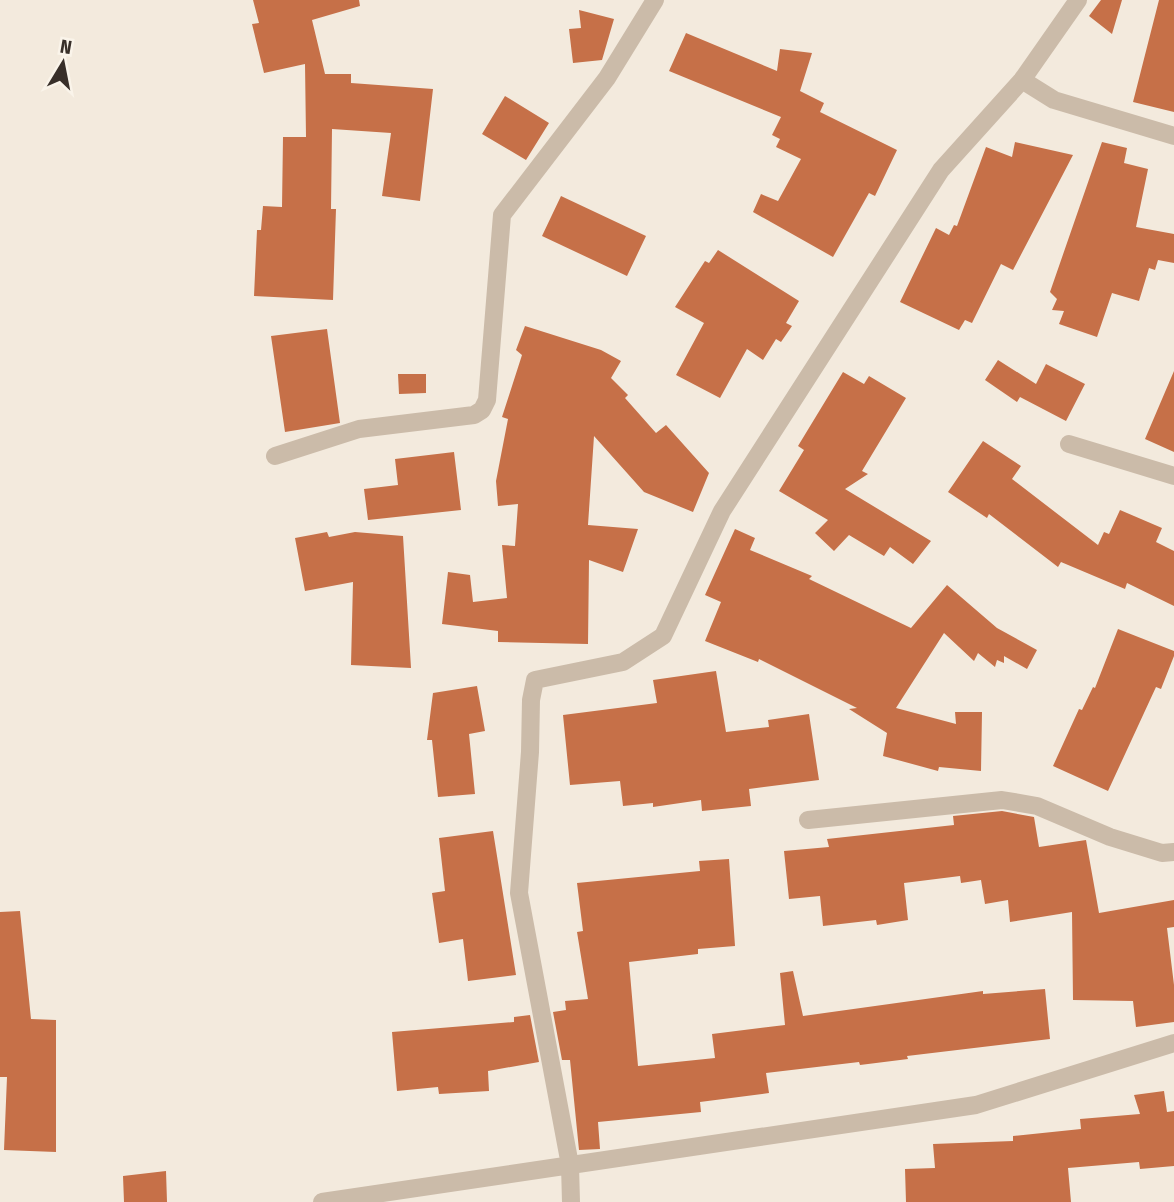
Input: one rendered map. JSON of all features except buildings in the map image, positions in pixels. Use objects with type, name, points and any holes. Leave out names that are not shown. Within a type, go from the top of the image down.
[{"type":"street","points":[[275,456],[359,429],[474,415],[482,410],[487,400],[502,215],[607,78],[655,0]]},
{"type":"street","points":[[571,1202],[570,1165],[519,893],[535,680],[623,662],[663,636],[722,511],[794,395],[941,170],[1023,80],[1079,0]]},
{"type":"street","points":[[1023,80],[1054,100],[1174,136]]},
{"type":"street","points":[[1069,444],[1174,476]]},
{"type":"street","points":[[808,820],[1002,800],[1037,806],[1110,837],[1162,853],[1174,852]]},
{"type":"street","points":[[322,1202],[976,1105],[1174,1043]]}]
